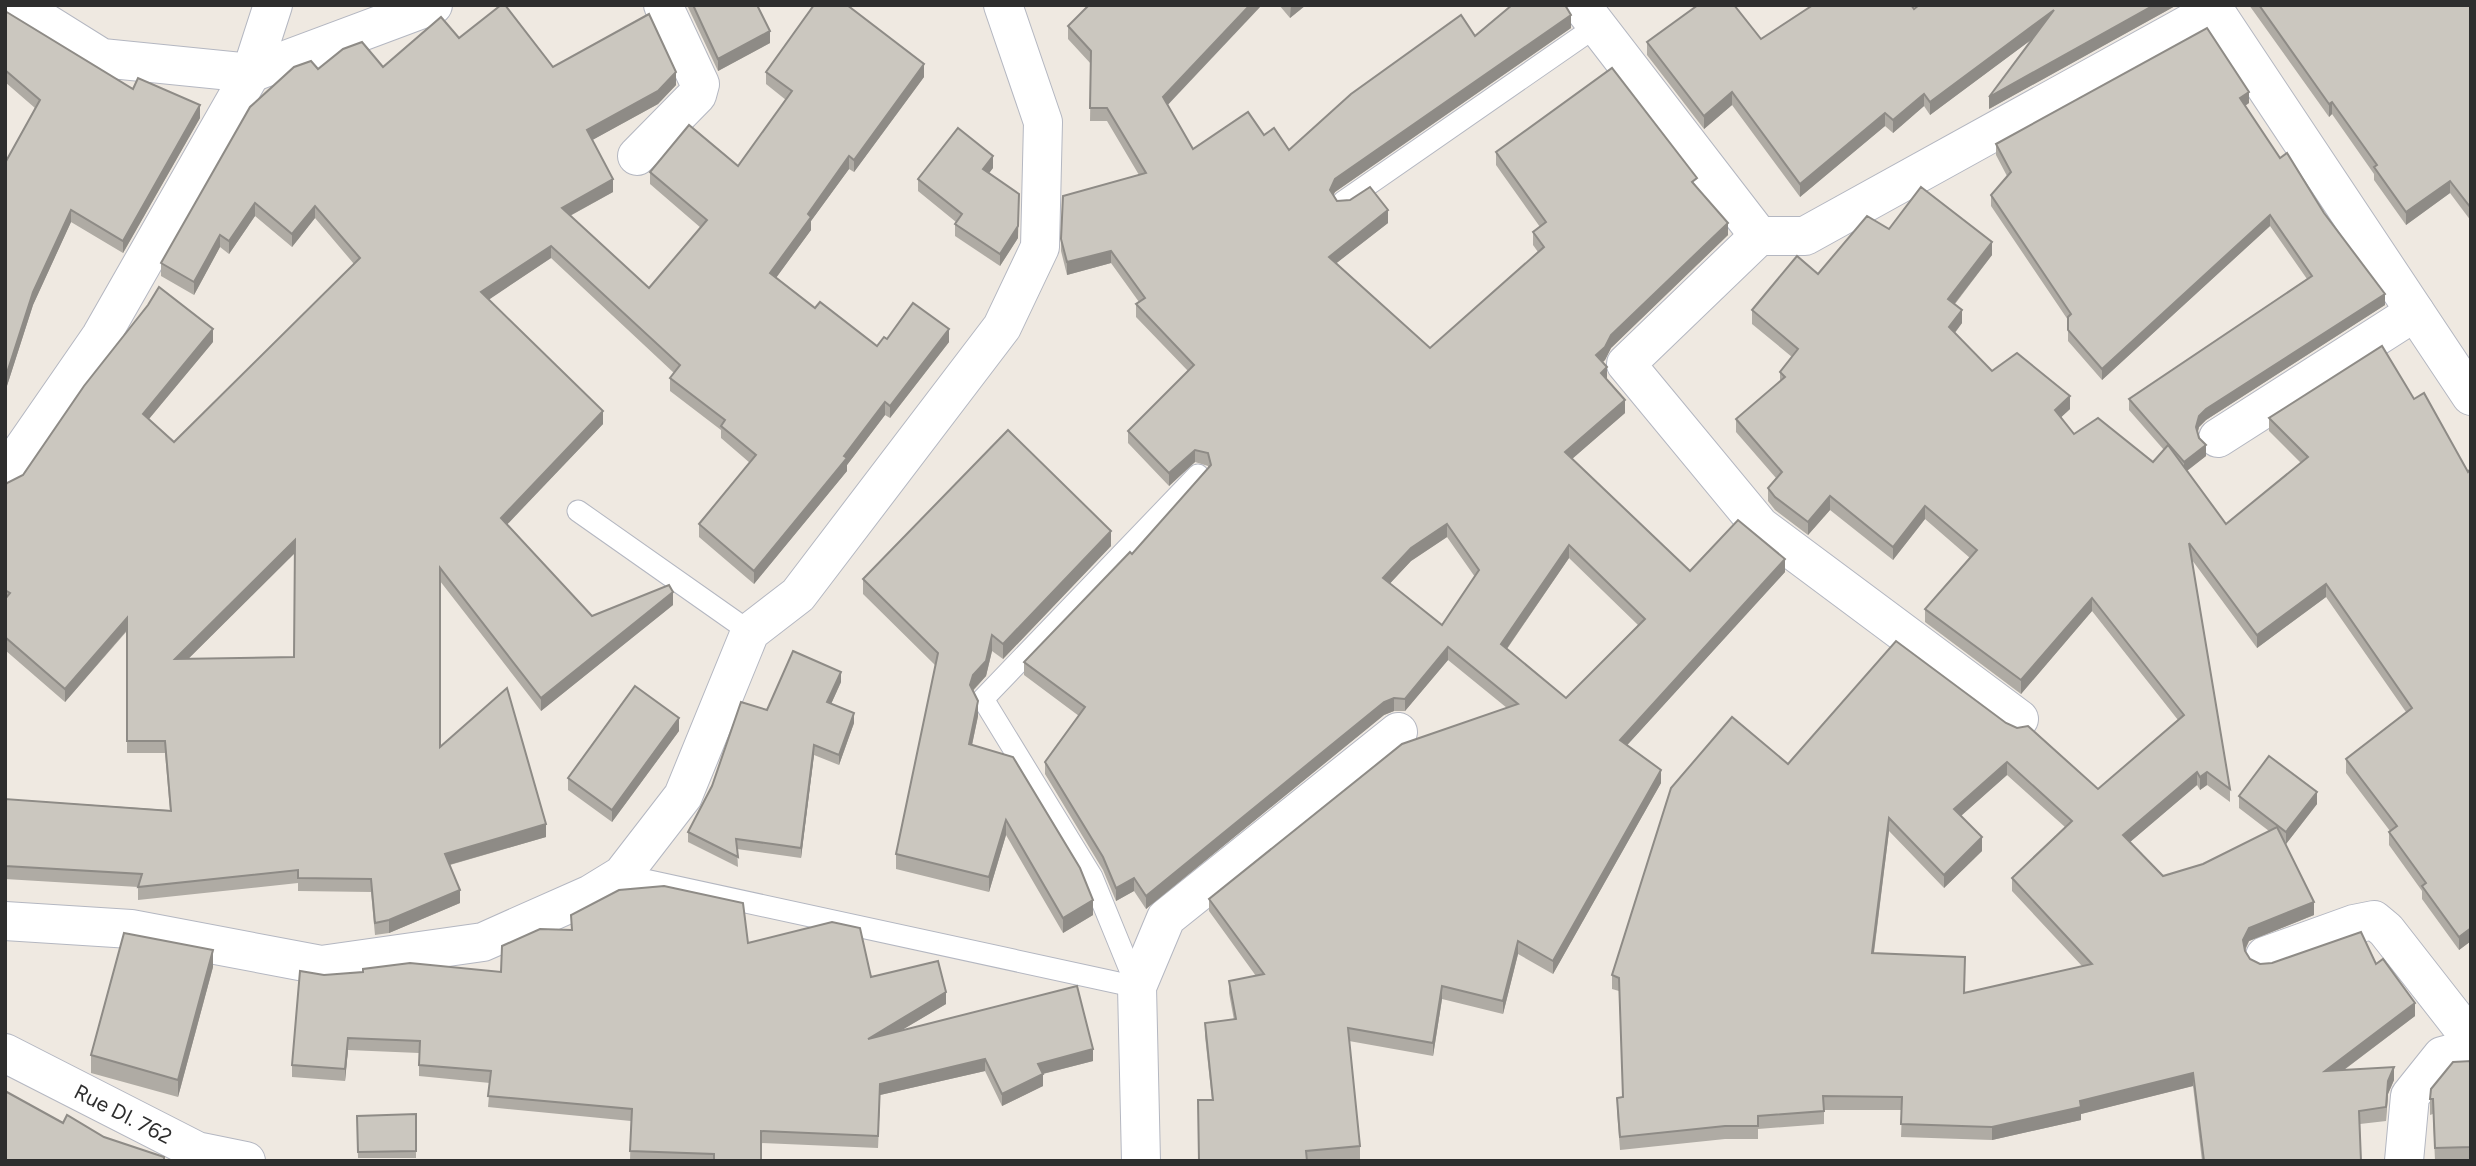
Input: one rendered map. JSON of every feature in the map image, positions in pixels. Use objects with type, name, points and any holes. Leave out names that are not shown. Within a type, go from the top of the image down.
[{"type":"street","points":[[17,5],[102,58],[251,73],[433,5]]},
{"type":"street","points":[[5,475],[101,336],[251,73],[273,5]]},
{"type":"street","points":[[637,156],[696,95],[700,84],[663,5]]},
{"type":"street","points":[[5,921],[131,929],[321,965],[483,942],[591,894],[622,875],[683,796],[750,632],[799,595],[994,338],[1041,247],[1042,122],[1003,5]]},
{"type":"street","points":[[2019,719],[1760,526],[1626,364],[1759,236],[1805,236],[2212,8],[2471,396]]},
{"type":"street","points":[[1589,15],[1759,236]]},
{"type":"street","points":[[2218,438],[2415,312]]},
{"type":"street","points":[[1141,1161],[1137,987],[1166,918],[1398,732]]},
{"type":"street","points":[[2265,956],[2354,924],[2374,920],[2386,930],[2461,1026],[2471,1033]]},
{"type":"street","points":[[2404,1161],[2410,1096],[2442,1056],[2471,1048]]},
{"type":"street","name":"Rue DI. 762","points":[[5,1054],[197,1151],[246,1161]]},
{"type":"lane","points":[[1343,202],[1589,15]]},
{"type":"lane","points":[[1137,987],[1092,877],[982,699],[1198,475]]},
{"type":"lane","points":[[578,511],[750,632]]},
{"type":"lane","points":[[622,875],[1137,987]]},
{"type":"building","points":[[501,5],[505,5],[553,67],[649,14],[676,72],[658,91],[587,130],[613,179],[562,208],[649,288],[707,220],[650,172],[689,125],[738,166],[792,91],[766,72],[814,5],[847,5],[924,64],[854,160],[849,156],[808,214],[811,217],[770,273],[815,308],[820,302],[877,346],[884,337],[887,339],[913,303],[949,329],[890,406],[885,402],[844,456],[847,458],[754,571],[699,524],[756,455],[721,426],[725,420],[670,378],[680,365],[551,246],[481,292],[603,411],[501,518],[592,616],[669,585],[673,592],[541,698],[440,568],[440,747],[507,688],[546,824],[445,854],[460,890],[389,920],[375,923],[371,879],[298,878],[298,870],[138,887],[142,874],[5,866],[5,799],[171,811],[165,741],[127,741],[127,618],[65,689],[5,637],[5,599],[10,593],[5,590],[5,486],[23,475],[84,386],[148,305],[159,287],[213,329],[143,414],[174,442],[360,258],[315,206],[292,234],[255,203],[229,241],[220,235],[194,282],[161,263],[250,107],[294,67],[311,61],[318,69],[343,49],[362,42],[383,67],[441,17],[459,38]],"holes":[[[295,540],[294,657],[175,659]]]},
{"type":"building","points":[[693,5],[757,5],[770,31],[718,59]]},
{"type":"building","points":[[1089,5],[1250,5],[1163,97],[1193,149],[1248,112],[1264,135],[1274,128],[1289,150],[1351,94],[1461,15],[1475,36],[1512,5],[1565,5],[1571,15],[1335,179],[1330,190],[1337,201],[1350,200],[1370,187],[1388,210],[1329,257],[1430,348],[1544,247],[1533,232],[1546,222],[1496,152],[1612,68],[1697,178],[1692,182],[1728,223],[1611,335],[1605,347],[1596,355],[1607,367],[1601,373],[1625,400],[1565,452],[1690,571],[1738,520],[1785,559],[1620,740],[1661,770],[1553,961],[1518,941],[1503,1001],[1442,986],[1433,1043],[1348,1028],[1360,1146],[1306,1151],[1307,1161],[1199,1161],[1198,1100],[1213,1100],[1205,1023],[1236,1019],[1229,981],[1264,974],[1209,899],[1402,744],[1518,704],[1448,647],[1405,699],[1394,698],[1384,702],[1146,896],[1134,878],[1116,888],[1103,857],[1045,762],[1085,707],[1024,662],[1130,552],[1132,554],[1211,465],[1208,453],[1195,450],[1169,473],[1128,431],[1194,365],[1136,304],[1145,298],[1111,251],[1067,262],[1061,239],[1063,196],[1146,173],[1107,108],[1090,108],[1091,51],[1068,26]],"holes":[[[1447,524],[1479,570],[1442,625],[1383,578],[1411,548]],[[1569,545],[1645,619],[1566,698],[1501,644]]]},
{"type":"building","points":[[1698,5],[1734,5],[1761,39],[1813,5],[1911,5],[1914,9],[1919,5],[2154,5],[1989,97],[2054,10],[1930,102],[1924,94],[1893,120],[1885,113],[1800,184],[1732,92],[1704,116],[1647,42]]},
{"type":"building","points":[[2259,5],[2471,5],[2471,208],[2450,181],[2406,212],[2374,167],[2377,165],[2332,102],[2329,104]]},
{"type":"building","points":[[5,11],[133,89],[138,78],[200,105],[123,241],[71,210],[33,292],[5,379],[5,163],[40,100],[5,70]]},
{"type":"building","points":[[2207,28],[2249,92],[2240,98],[2280,158],[2287,153],[2324,213],[2385,294],[2206,409],[2199,416],[2196,427],[2199,438],[2206,445],[2184,462],[2129,399],[2312,276],[2270,215],[2102,369],[2068,330],[2068,317],[2071,314],[1991,195],[2011,172],[1996,144]]},
{"type":"building","points":[[958,128],[993,156],[983,169],[1019,194],[1018,226],[1000,254],[955,224],[962,214],[918,179]]},
{"type":"building","points":[[1921,187],[1992,242],[1948,299],[1962,310],[1949,327],[1992,371],[2017,353],[2070,396],[2055,410],[2074,434],[2098,418],[2153,462],[2168,445],[2226,524],[2308,457],[2269,418],[2382,346],[2414,399],[2424,393],[2468,472],[2471,468],[2471,928],[2459,937],[2422,886],[2426,883],[2389,832],[2397,826],[2346,759],[2412,708],[2326,584],[2257,635],[2189,543],[2230,789],[2207,772],[2200,777],[2197,772],[2123,835],[2163,876],[2203,864],[2277,827],[2314,902],[2249,928],[2243,940],[2250,959],[2260,964],[2272,963],[2361,932],[2376,964],[2383,959],[2415,1003],[2325,1071],[2394,1067],[2388,1081],[2386,1107],[2359,1111],[2361,1161],[2204,1161],[2193,1073],[2080,1101],[2081,1107],[1992,1127],[1901,1124],[1902,1097],[1823,1096],[1824,1111],[1758,1116],[1758,1126],[1725,1126],[1620,1137],[1617,1098],[1623,1097],[1619,978],[1612,975],[1671,788],[1732,717],[1788,764],[1896,641],[2006,723],[2017,728],[2028,726],[2098,789],[2184,715],[2092,598],[2021,680],[1925,609],[1977,550],[1925,506],[1893,547],[1830,496],[1808,522],[1775,497],[1768,488],[1782,472],[1736,419],[1785,377],[1780,372],[1798,349],[1752,310],[1797,256],[1818,274],[1867,216],[1889,229]],"holes":[[[2007,762],[2072,821],[2012,878],[2092,964],[1964,993],[1965,957],[1872,953],[1889,818],[1944,875],[1982,837],[1954,809]]]},
{"type":"building","points":[[1008,430],[1111,531],[1003,644],[992,635],[986,661],[973,675],[970,685],[978,701],[969,744],[1013,757],[1080,868],[1093,900],[1063,918],[1006,820],[989,877],[896,854],[938,653],[863,579]]},
{"type":"building","points":[[793,651],[841,672],[827,702],[854,713],[839,755],[814,745],[801,848],[736,839],[738,857],[688,832],[712,786],[741,702],[767,710]]},
{"type":"building","points":[[635,686],[679,718],[612,810],[568,778]]},
{"type":"building","points":[[2269,756],[2317,792],[2286,832],[2239,796]]},
{"type":"building","points":[[664,886],[743,903],[748,943],[832,922],[860,928],[871,977],[938,961],[946,992],[868,1039],[1077,986],[1093,1049],[1038,1064],[1043,1074],[1002,1094],[985,1059],[880,1084],[878,1136],[761,1131],[761,1161],[714,1161],[714,1154],[630,1151],[632,1109],[488,1096],[491,1071],[419,1065],[420,1041],[348,1038],[345,1069],[292,1065],[300,971],[324,975],[363,972],[363,969],[410,963],[501,972],[502,946],[540,929],[572,930],[571,915],[619,890]]},
{"type":"building","points":[[124,933],[213,950],[178,1080],[91,1055]]},
{"type":"building","points":[[2471,1061],[2471,1147],[2435,1148],[2431,1089],[2453,1062]]},
{"type":"building","points":[[5,1091],[63,1123],[67,1115],[104,1137],[164,1157],[164,1161],[5,1161]]},
{"type":"building","points":[[416,1114],[416,1151],[358,1152],[357,1116]]}]
